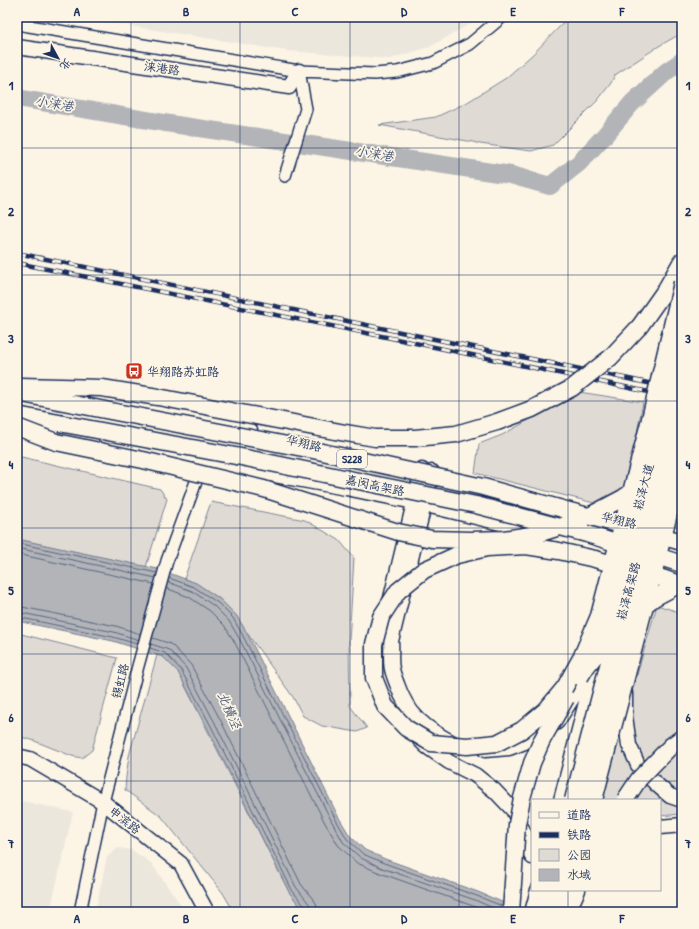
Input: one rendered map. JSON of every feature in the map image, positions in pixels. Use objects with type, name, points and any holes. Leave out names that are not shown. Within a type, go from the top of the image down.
[{"type":"highway","points":[[17,386],[109,389],[375,438],[415,438],[456,434],[497,422],[532,408],[572,388],[610,358],[640,326],[666,289],[682,261]]},
{"type":"highway","points":[[682,283],[650,419],[616,548],[612,563],[610,570],[599,616],[582,656],[565,687],[546,710],[522,730],[497,743],[467,746],[431,743],[406,728],[385,706],[374,678],[374,644],[381,617],[398,591],[424,570],[457,555],[487,548],[526,546],[595,559],[602,561],[609,563],[616,565],[665,579],[682,584]]},
{"type":"highway","name":"崧泽高架路","points":[[573,799],[682,382]]},
{"type":"highway","name":"嘉闵高架路","points":[[17,393],[313,450],[483,487],[682,542]]},
{"type":"highway","name":"嘉闵高架路","points":[[17,415],[233,455],[476,505],[587,534],[682,564]]},
{"type":"highway","points":[[17,426],[56,442],[143,460],[264,489],[398,532],[432,539],[504,539],[538,534],[560,527],[589,516],[623,498],[661,473],[682,452]]},
{"type":"highway","name":"崧泽高架路","points":[[586,799],[682,436]]},
{"type":"highway","points":[[511,912],[517,824],[522,798],[532,763],[542,740],[587,666],[609,638],[631,615],[654,598],[682,584]]},
{"type":"highway","points":[[625,799],[639,779],[671,746],[682,738]]},
{"type":"highway","points":[[536,910],[548,891]]},
{"type":"highway","points":[[556,912],[562,891]]},
{"type":"highway","points":[[566,912],[576,891]]},
{"type":"main road","name":"涞港路","points":[[17,47],[289,87],[299,70]]},
{"type":"main road","name":"崧泽大道","points":[[561,799],[596,663],[665,408],[682,336]]},
{"type":"main road","name":"华翔路","points":[[17,381],[156,409],[427,471],[682,536]]},
{"type":"main road","points":[[17,426],[419,503],[567,539],[682,577]]},
{"type":"main road","points":[[595,799],[682,468]]},
{"type":"main road","points":[[427,471],[381,640],[379,664],[380,681],[395,714],[409,730],[426,746],[449,762],[475,775],[495,791],[513,810],[526,835],[531,853]]},
{"type":"main road","points":[[419,503],[391,641],[392,669],[400,693],[406,705],[421,722],[441,737],[467,749],[488,750],[509,748],[530,740],[557,722],[596,663]]},
{"type":"main road","points":[[624,689],[625,716],[629,745],[638,765],[670,796],[682,800]]},
{"type":"main road","name":"申滨路","points":[[17,756],[30,759],[103,802],[181,864],[207,912]]},
{"type":"main road","points":[[661,827],[682,825]]},
{"type":"main road","points":[[534,891],[536,910]]},
{"type":"main road","points":[[536,910],[538,891]]},
{"type":"main road","points":[[566,912],[571,891]]},
{"type":"street","points":[[17,24],[299,70],[375,74],[397,72],[433,63],[470,44],[502,17]]},
{"type":"street","points":[[285,176],[306,110],[299,70]]},
{"type":"street","name":"锡虹路","points":[[80,912],[103,802],[138,666],[167,561],[203,461]]},
{"type":"shaded area","points":[[73,17],[479,17],[430,47],[390,59],[287,51]]},
{"type":"shaded area","points":[[17,800],[73,812],[50,912],[17,912]]},
{"type":"shaded area","points":[[118,848],[132,850],[151,863],[186,912],[95,912],[107,857]]},
{"type":"green space","points":[[569,17],[682,17],[682,33],[659,46],[615,75],[598,100],[553,145],[531,151],[480,144],[379,125],[436,117],[466,103],[506,78],[533,54]]},
{"type":"green space","points":[[579,392],[643,402],[622,510],[475,473],[479,444],[502,435]]},
{"type":"green space","points":[[17,456],[160,489],[167,499],[146,567],[17,539]]},
{"type":"green space","points":[[211,502],[305,520],[339,540],[354,558],[349,641],[350,706],[367,728],[357,732],[322,726],[303,716],[293,697],[247,633],[236,615],[220,599],[196,583],[184,579]]},
{"type":"green space","points":[[657,605],[682,613],[682,814],[661,816],[661,799],[601,799]]},
{"type":"green space","points":[[17,633],[117,658],[92,750],[82,758],[72,756],[32,740],[17,736]]},
{"type":"green space","points":[[157,655],[163,657],[178,672],[289,892],[306,912],[234,912],[223,893],[161,816],[125,790],[129,756]]},
{"type":"water","name":"北横泾","points":[[17,539],[158,569],[196,583],[220,599],[236,615],[247,633],[338,816],[350,836],[365,850],[385,859],[478,892],[526,912],[306,912],[303,910],[289,892],[178,672],[163,657],[113,641],[17,621]]},
{"type":"waterway","name":"小涞港","points":[[17,98],[171,124],[511,175],[550,186],[579,163],[632,103],[667,71],[682,61]]},
{"type":"railway","points":[[17,253],[682,390]]},
{"type":"railway","points":[[17,263],[401,340],[682,399]]},
{"type":"place","name":"华翔路苏虹路","points":[[134,371]]}]
